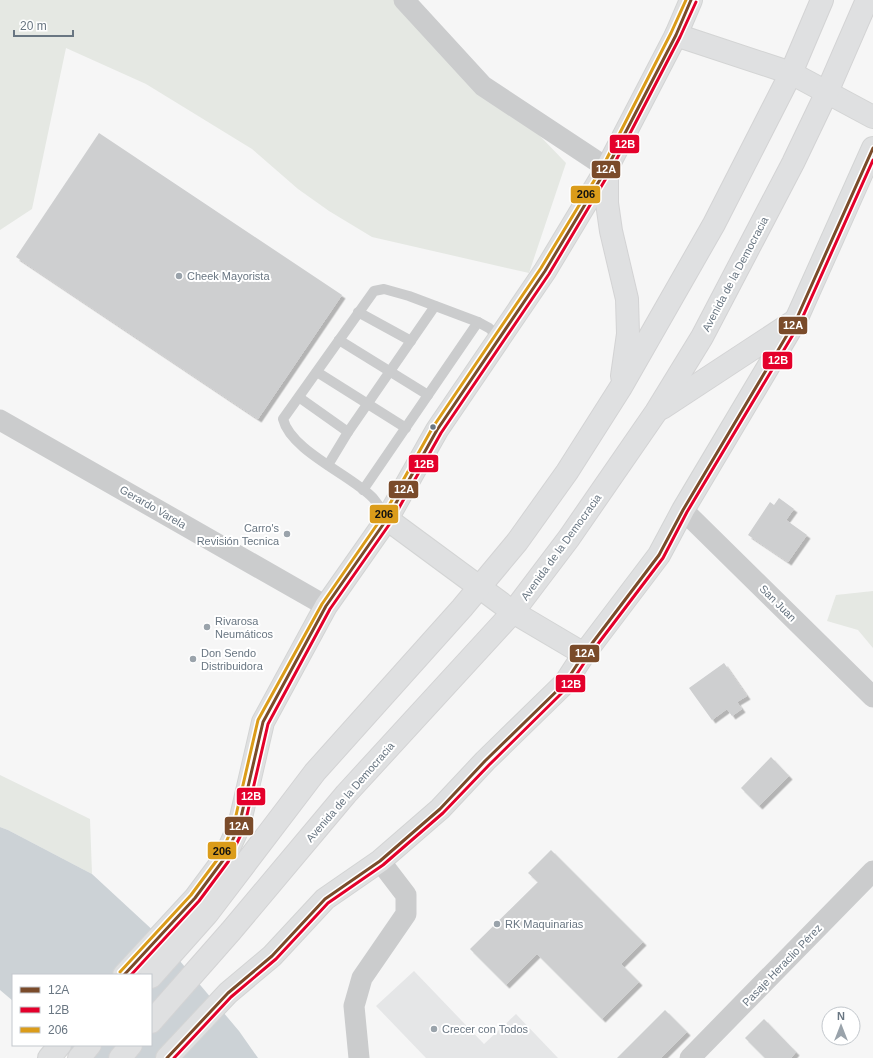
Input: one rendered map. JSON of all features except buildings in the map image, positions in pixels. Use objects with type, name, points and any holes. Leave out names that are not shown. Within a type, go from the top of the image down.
[{"type":"main road","points":[[125,974],[201,906],[238,826],[263,722],[326,606],[387,519],[437,430],[545,271],[606,168],[676,35],[691,0]]},
{"type":"main road","points":[[152,976],[201,906],[315,772],[480,587],[517,542],[562,479],[621,387],[714,224],[791,73],[822,0]]},
{"type":"main road","name":"Avenida de la Democracia","points":[[152,1021],[231,931],[346,794],[513,612],[569,538],[656,412],[702,337],[793,163],[827,92],[867,0]]},
{"type":"main road","points":[[676,35],[791,73],[873,117]]},
{"type":"main road","points":[[167,1058],[228,993],[272,956],[325,899],[380,861],[440,809],[485,761],[566,682],[584,654],[659,555],[683,510],[796,320],[873,148]]},
{"type":"main road","points":[[606,168],[607,203],[611,231],[627,299],[628,334],[621,387]]},
{"type":"main road","points":[[656,412],[796,320]]},
{"type":"main road","points":[[387,519],[513,612],[584,654]]},
{"type":"main road","points":[[48,1058],[59,1046]]},
{"type":"main road","points":[[79,1058],[89,1046]]},
{"type":"main road","points":[[120,1058],[130,1046]]},
{"type":"street","points":[[404,0],[483,86],[606,168]]},
{"type":"street","name":"Gerardo Varela","points":[[0,420],[326,606]]},
{"type":"street","name":"San Juan","points":[[683,510],[873,697]]},
{"type":"street","points":[[359,1058],[354,1006],[362,978],[406,914],[406,895],[380,861]]},
{"type":"street","name":"Pasaje Heraclio Pérez","points":[[690,1058],[873,871]]},
{"type":"lane","points":[[387,519],[373,498],[307,449],[286,428],[283,419],[300,398],[374,290],[384,289],[478,322],[489,328],[500,338]]},
{"type":"lane","points":[[328,465],[348,432],[435,306]]},
{"type":"lane","points":[[358,312],[411,341]]},
{"type":"lane","points":[[363,490],[478,322]]},
{"type":"lane","points":[[339,340],[428,395]]},
{"type":"lane","points":[[318,372],[406,428]]},
{"type":"lane","points":[[300,398],[348,432]]},
{"type":"shaded area","points":[[0,0],[409,0],[566,163],[529,273],[372,237],[329,211],[298,189],[252,149],[146,84],[66,48],[32,209],[0,230]]},
{"type":"shaded area","points":[[873,591],[873,648],[858,630],[827,621],[836,595]]},
{"type":"shaded area","points":[[0,775],[90,819],[92,874],[0,827]]},
{"type":"shaded area","points":[[0,827],[92,874],[158,935],[239,1031],[258,1058],[74,1058],[62,1046],[152,1046],[152,974],[12,974],[12,1000],[0,990]]},
{"type":"shaded area","name":"Crecer con Todos","points":[[414,971],[484,1044],[516,1014],[558,1058],[426,1058],[376,1006]]},
{"type":"transit line","name":"206","points":[[120,972],[191,895],[220,856],[234,824],[258,720],[322,604],[383,516],[433,427],[541,268],[603,166],[671,33],[686,0]]},
{"type":"transit line","name":"12A","points":[[125,974],[195,898],[224,859],[239,826],[263,722],[326,606],[387,519],[437,430],[545,271],[607,168],[676,35],[691,0]]},
{"type":"transit line","name":"12B","points":[[132,974],[199,901],[228,862],[244,828],[268,724],[330,609],[391,522],[441,433],[549,274],[611,170],[680,37],[696,2]]},
{"type":"transit line","name":"12A","points":[[167,1058],[228,993],[272,956],[325,899],[380,861],[440,809],[485,761],[565,683],[584,654],[659,555],[683,510],[796,320],[873,148]]},
{"type":"transit line","name":"12B","points":[[174,1058],[231,997],[276,959],[328,903],[383,865],[443,813],[569,686],[588,657],[663,558],[687,512],[800,323],[873,160]]},
{"type":"place","name":"Cheek Mayorista","points":[[179,276]]},
{"type":"place","name":"Carro's Revisión Tecnica","points":[[287,534]]},
{"type":"place","name":"Rivarosa Neumáticos","points":[[207,627]]},
{"type":"place","name":"Don Sendo Distribuidora","points":[[193,659]]},
{"type":"place","name":"RK Maquinarias","points":[[497,924]]},
{"type":"place","name":"Crecer con Todos","points":[[434,1029]]}]
